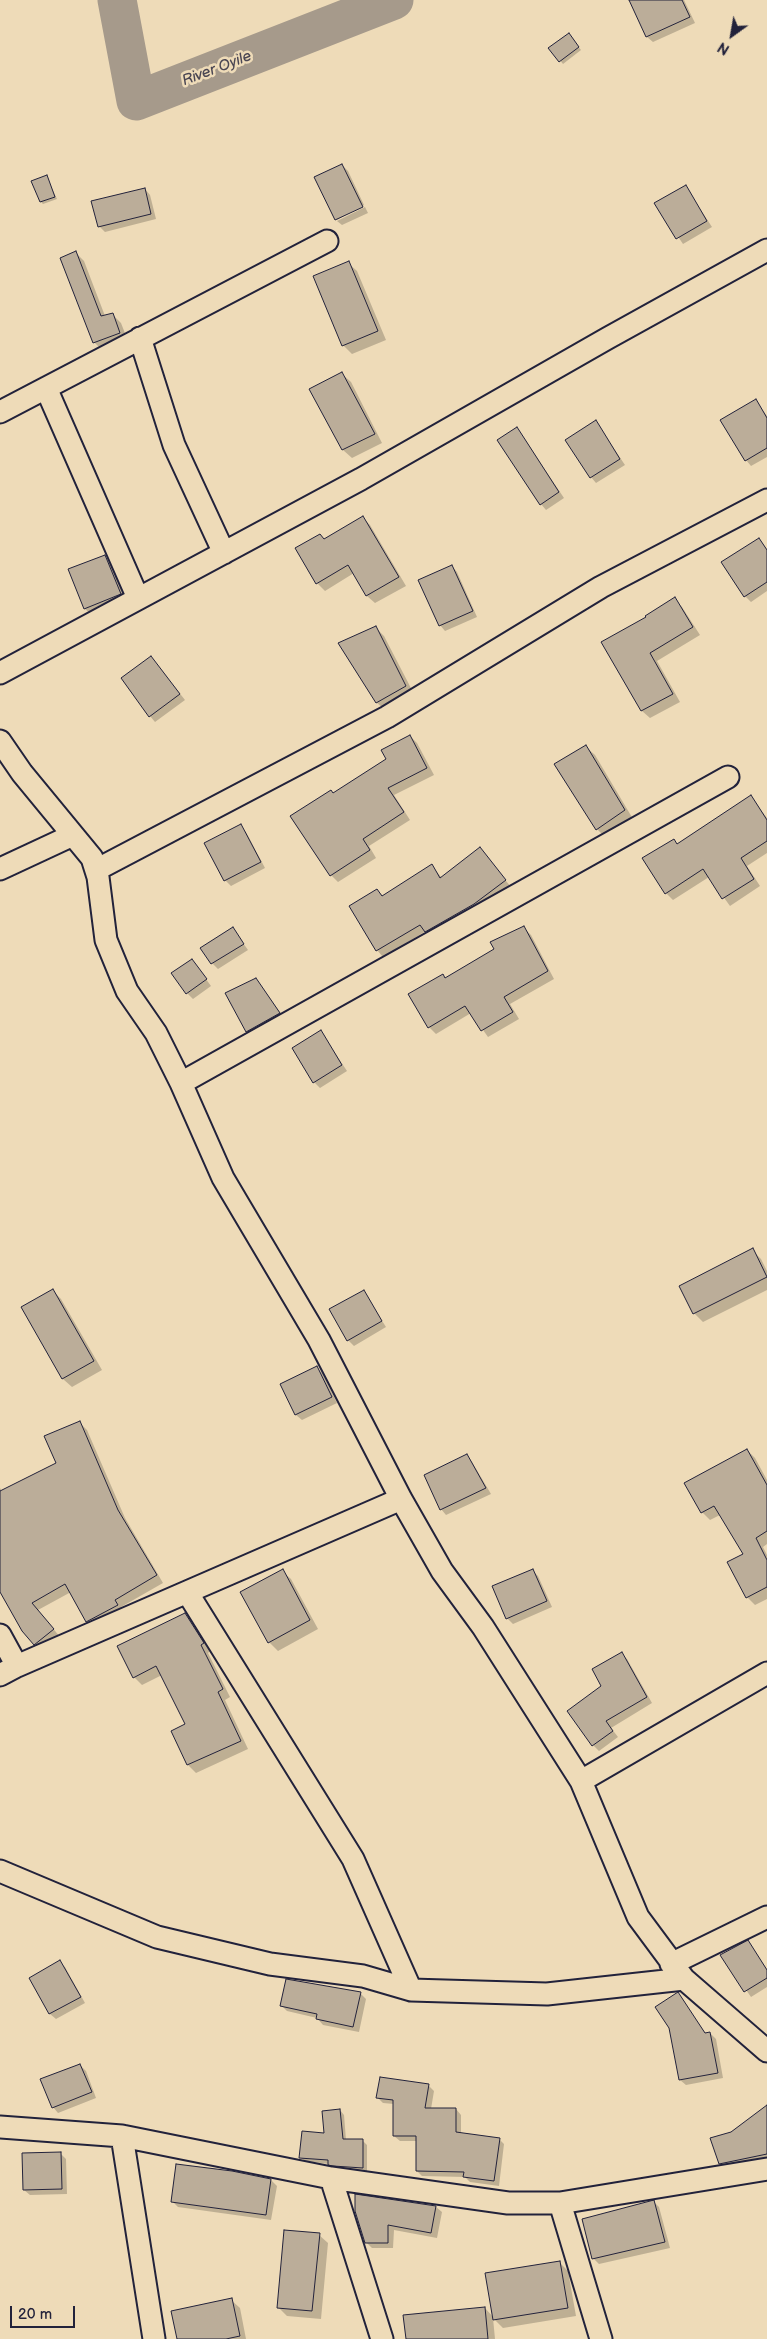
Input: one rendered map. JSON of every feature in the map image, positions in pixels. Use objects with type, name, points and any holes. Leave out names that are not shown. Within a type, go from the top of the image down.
[{"type":"street","points":[[0,412],[327,241]]},
{"type":"street","points":[[0,673],[361,479],[599,343],[767,250]]},
{"type":"street","points":[[140,338],[174,445],[224,553]]},
{"type":"street","points":[[46,388],[138,598]]},
{"type":"street","points":[[96,870],[387,717],[601,587],[767,500]]},
{"type":"street","points":[[0,741],[22,773],[92,858],[96,870],[106,940],[128,991],[156,1032],[182,1083],[223,1178],[319,1340],[401,1499],[442,1571],[483,1626],[581,1781],[638,1917],[678,1971],[767,2051]]},
{"type":"street","points":[[182,1083],[728,778]]},
{"type":"street","points":[[0,869],[73,836]]},
{"type":"street","points":[[0,1635],[8,1671],[401,1499]]},
{"type":"street","points":[[187,1592],[353,1859],[411,1990]]},
{"type":"street","points":[[581,1781],[767,1673]]},
{"type":"street","points":[[0,1871],[157,1937],[270,1964],[364,1976],[411,1990],[548,1994],[678,1971],[767,1917]]},
{"type":"street","points":[[0,2127],[122,2136],[331,2178],[508,2203],[560,2203],[767,2169]]},
{"type":"street","points":[[122,2136],[154,2339]]},
{"type":"street","points":[[331,2178],[382,2339]]},
{"type":"street","points":[[560,2203],[601,2339]]},
{"type":"building","points":[[629,0],[682,0],[690,17],[646,37]]},
{"type":"building","points":[[569,33],[579,47],[559,62],[548,48]]},
{"type":"building","points":[[342,164],[363,207],[335,220],[314,177]]},
{"type":"building","points":[[47,175],[55,197],[40,202],[31,181]]},
{"type":"building","points":[[686,185],[707,221],[676,239],[654,203]]},
{"type":"building","points":[[145,188],[151,214],[98,227],[91,201]]},
{"type":"building","points":[[76,251],[101,316],[113,313],[120,333],[93,343],[60,258]]},
{"type":"building","points":[[349,261],[378,331],[342,346],[313,276]]},
{"type":"building","points":[[342,372],[375,434],[342,450],[309,389]]},
{"type":"building","points":[[756,399],[767,418],[767,448],[745,461],[720,420]]},
{"type":"building","points":[[596,420],[620,459],[590,478],[565,440]]},
{"type":"building","points":[[517,427],[559,492],[540,505],[497,440]]},
{"type":"building","points":[[363,516],[399,577],[366,596],[348,565],[316,584],[295,548],[320,534],[324,539]]},
{"type":"building","points":[[759,538],[767,550],[767,582],[744,597],[721,562]]},
{"type":"building","points":[[105,555],[121,594],[84,609],[68,569]]},
{"type":"building","points":[[452,565],[473,611],[439,626],[418,580]]},
{"type":"building","points":[[675,597],[693,627],[650,653],[673,694],[641,711],[601,642],[646,617]]},
{"type":"building","points":[[376,626],[406,686],[376,703],[338,643]]},
{"type":"building","points":[[151,656],[180,694],[149,717],[121,678]]},
{"type":"building","points":[[410,735],[427,768],[388,788],[404,812],[363,839],[370,850],[330,876],[290,816],[331,790],[333,793],[386,759],[381,750]]},
{"type":"building","points":[[586,745],[625,810],[596,830],[554,764]]},
{"type":"building","points":[[751,795],[767,820],[767,841],[741,858],[754,879],[722,899],[703,869],[665,894],[642,858],[674,839],[677,844]]},
{"type":"building","points":[[241,824],[261,862],[224,881],[204,843]]},
{"type":"building","points":[[480,847],[506,880],[474,904],[425,932],[420,925],[376,951],[349,906],[377,889],[382,896],[432,864],[440,878]]},
{"type":"building","points":[[524,926],[548,971],[504,997],[513,1012],[481,1031],[465,1006],[428,1028],[408,994],[443,974],[445,978],[494,949],[490,942]]},
{"type":"building","points":[[233,927],[244,944],[211,964],[200,948]]},
{"type":"building","points":[[192,959],[207,979],[186,994],[171,973]]},
{"type":"building","points":[[256,978],[280,1013],[246,1032],[225,993]]},
{"type":"building","points":[[321,1030],[342,1065],[313,1083],[292,1048]]},
{"type":"building","points":[[753,1248],[767,1277],[693,1314],[679,1286]]},
{"type":"building","points":[[53,1289],[94,1361],[62,1379],[21,1307]]},
{"type":"building","points":[[364,1290],[382,1321],[347,1341],[329,1309]]},
{"type":"building","points":[[317,1366],[332,1397],[295,1415],[280,1384]]},
{"type":"building","points":[[80,1421],[118,1510],[157,1575],[115,1600],[118,1605],[86,1622],[65,1584],[32,1603],[54,1629],[34,1645],[22,1631],[0,1592],[0,1491],[56,1463],[44,1436]]},
{"type":"building","points":[[747,1449],[767,1485],[767,1531],[756,1538],[767,1560],[767,1587],[746,1598],[727,1562],[743,1554],[714,1506],[701,1513],[684,1483]]},
{"type":"building","points":[[467,1454],[486,1488],[440,1510],[424,1475]]},
{"type":"building","points":[[283,1569],[310,1620],[268,1643],[240,1592]]},
{"type":"building","points":[[533,1569],[547,1601],[506,1619],[492,1586]]},
{"type":"building","points":[[185,1613],[204,1643],[201,1645],[223,1689],[218,1692],[241,1741],[187,1765],[171,1731],[185,1724],[156,1666],[133,1678],[117,1646]]},
{"type":"building","points":[[622,1652],[647,1697],[606,1721],[613,1731],[592,1746],[567,1711],[601,1686],[592,1669]]},
{"type":"building","points":[[748,1940],[767,1970],[767,1978],[744,1992],[720,1955]]},
{"type":"building","points":[[60,1960],[81,1997],[49,2014],[29,1978]]},
{"type":"building","points":[[286,1979],[361,1992],[353,2027],[316,2019],[317,2014],[280,2006]]},
{"type":"building","points":[[678,1992],[705,2033],[710,2032],[718,2073],[679,2080],[669,2028],[655,2007]]},
{"type":"building","points":[[80,2064],[92,2092],[52,2108],[40,2079]]},
{"type":"building","points":[[380,2077],[429,2084],[425,2108],[456,2108],[456,2132],[500,2138],[494,2181],[463,2177],[464,2172],[416,2171],[416,2136],[393,2136],[393,2100],[376,2098]]},
{"type":"building","points":[[767,2105],[767,2154],[719,2164],[710,2138],[731,2132]]},
{"type":"building","points":[[340,2109],[343,2139],[363,2139],[363,2168],[333,2166],[328,2165],[328,2160],[299,2158],[302,2131],[324,2133],[322,2111]]},
{"type":"building","points":[[61,2152],[62,2189],[23,2190],[22,2153]]},
{"type":"building","points":[[176,2164],[232,2171],[271,2179],[266,2215],[171,2202]]},
{"type":"building","points":[[355,2194],[436,2206],[431,2233],[388,2225],[388,2243],[365,2243],[355,2211]]},
{"type":"building","points":[[654,2200],[665,2242],[592,2259],[582,2219]]},
{"type":"building","points":[[284,2230],[320,2233],[312,2311],[277,2308]]},
{"type":"building","points":[[560,2261],[568,2308],[493,2320],[485,2273]]},
{"type":"building","points":[[232,2298],[240,2336],[226,2339],[177,2339],[171,2311]]},
{"type":"building","points":[[485,2307],[488,2339],[406,2339],[403,2315]]},
{"type":"waterway","name":"River Oyile","points":[[117,0],[136,101],[394,0]]}]
